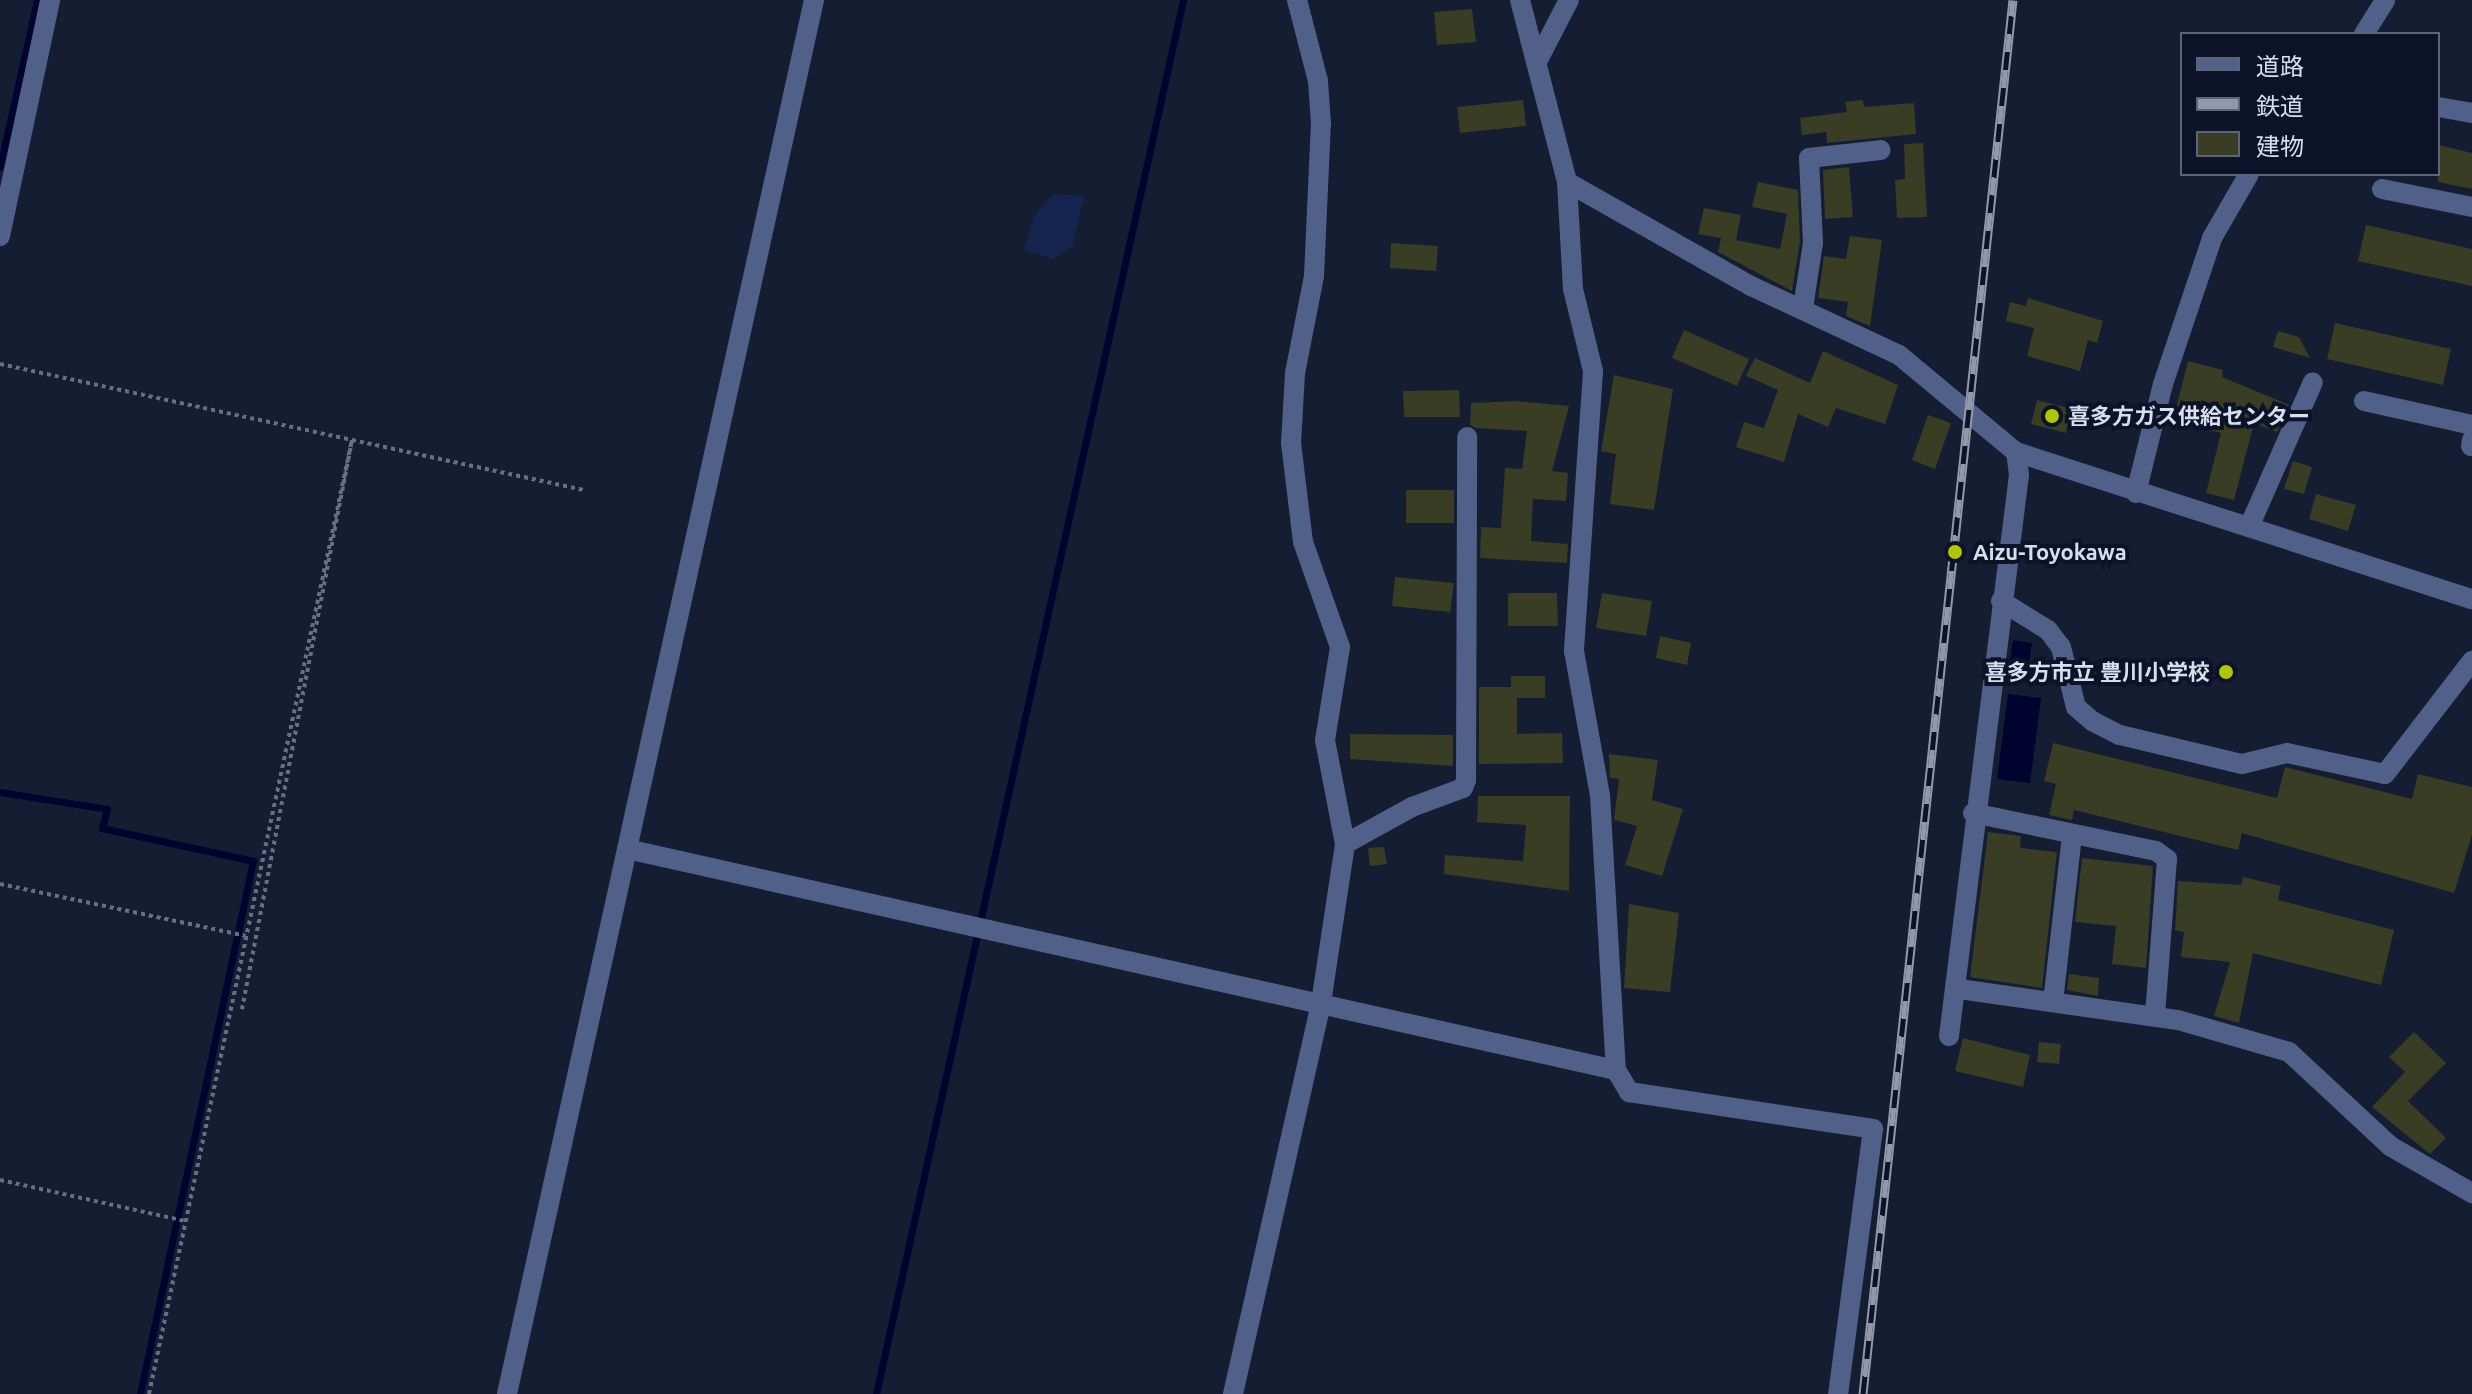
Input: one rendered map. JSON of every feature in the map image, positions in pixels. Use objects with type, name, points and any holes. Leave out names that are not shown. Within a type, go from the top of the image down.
[{"type":"street","points":[[0,236],[50,0]]},
{"type":"street","points":[[507,1394],[814,0]]},
{"type":"street","points":[[1233,1394],[1321,1003],[1345,844],[1325,740],[1340,647],[1303,542],[1292,452],[1295,373],[1314,276],[1321,124],[1318,81],[1297,0]]},
{"type":"street","points":[[1520,0],[1539,58],[1567,182],[1573,289],[1593,371],[1574,651],[1600,795],[1619,1047],[1616,1070],[1629,1092],[1873,1129],[1838,1394]]},
{"type":"street","points":[[1539,58],[1569,0]]},
{"type":"street","points":[[2365,32],[2385,0]]},
{"type":"street","points":[[2440,107],[2472,113]]},
{"type":"street","points":[[1803,308],[1813,243],[1809,158],[1881,150]]},
{"type":"street","points":[[2136,493],[2163,384],[2212,238],[2248,176]]},
{"type":"street","points":[[1567,182],[1751,286],[1899,355],[2016,452],[2472,599]]},
{"type":"street","points":[[2382,189],[2472,207]]},
{"type":"street","points":[[2249,527],[2313,382]]},
{"type":"street","points":[[2364,401],[2472,425]]},
{"type":"street","points":[[1345,844],[1412,807],[1463,788],[1466,780],[1467,437]]},
{"type":"street","points":[[1949,1036],[1959,989],[1973,813],[2019,475],[2016,452]]},
{"type":"street","points":[[2001,601],[2017,605],[2048,630],[2061,647],[2076,707],[2092,721],[2120,735],[2242,764],[2287,753],[2385,774],[2472,661]]},
{"type":"street","points":[[1973,813],[2072,834],[2167,859],[2155,1016]]},
{"type":"street","points":[[2053,1002],[2072,834]]},
{"type":"street","points":[[627,849],[1616,1070]]},
{"type":"street","points":[[1959,989],[2155,1016],[2289,1052],[2390,1146],[2472,1193]]},
{"type":"path","points":[[0,364],[584,490]]},
{"type":"path","points":[[149,1394],[352,440]]},
{"type":"path","points":[[242,1009],[352,440]]},
{"type":"path","points":[[0,884],[246,936]]},
{"type":"path","points":[[0,1180],[186,1221]]},
{"type":"shaded area","points":[[1054,194],[1084,196],[1073,245],[1053,259],[1024,250],[1034,216]]},
{"type":"shaded area","points":[[2013,640],[2032,643],[2027,679],[2008,676]]},
{"type":"shaded area","points":[[2008,694],[2041,698],[2030,783],[1997,779]]},
{"type":"building","points":[[1472,9],[1476,42],[1437,45],[1434,12]]},
{"type":"building","points":[[1523,100],[1526,126],[1460,133],[1457,107]]},
{"type":"building","points":[[1863,100],[1864,107],[1914,103],[1916,134],[1827,143],[1826,132],[1802,135],[1800,118],[1847,112],[1845,102]]},
{"type":"building","points":[[1923,143],[1927,217],[1897,218],[1895,180],[1905,179],[1904,144]]},
{"type":"building","points":[[2440,145],[2472,153],[2472,189],[2438,182]]},
{"type":"building","points":[[1849,167],[1853,217],[1825,219],[1823,170]]},
{"type":"building","points":[[1758,182],[1798,190],[1800,242],[1792,291],[1718,252],[1721,238],[1698,234],[1704,208],[1741,215],[1736,240],[1780,249],[1787,214],[1752,207]]},
{"type":"building","points":[[2366,225],[2472,249],[2472,286],[2358,261]]},
{"type":"building","points":[[1850,236],[1882,240],[1870,326],[1846,316],[1848,302],[1818,298],[1824,256],[1846,259]]},
{"type":"building","points":[[1391,243],[1438,246],[1436,271],[1390,268]]},
{"type":"building","points":[[2028,298],[2103,321],[2097,343],[2088,340],[2080,371],[2027,356],[2034,328],[2006,321],[2010,302],[2026,306]]},
{"type":"building","points":[[2335,323],[2451,349],[2443,385],[2327,359]]},
{"type":"building","points":[[1684,330],[1749,359],[1737,386],[1672,358]]},
{"type":"building","points":[[2278,331],[2299,337],[2310,358],[2273,347]]},
{"type":"building","points":[[1823,351],[1898,385],[1885,424],[1836,408],[1828,427],[1798,414],[1784,462],[1736,447],[1744,422],[1764,428],[1778,390],[1746,376],[1755,358],[1810,383]]},
{"type":"building","points":[[2188,361],[2223,370],[2222,377],[2289,405],[2277,432],[2254,423],[2234,500],[2206,493],[2221,433],[2173,421]]},
{"type":"building","points":[[1614,375],[1673,389],[1654,510],[1610,504],[1616,454],[1601,451]]},
{"type":"building","points":[[1459,390],[1460,417],[1404,417],[1403,391]]},
{"type":"building","points":[[2037,400],[2072,409],[2066,433],[2031,424]]},
{"type":"building","points":[[1515,401],[1569,406],[1552,471],[1568,473],[1566,501],[1533,499],[1531,541],[1568,544],[1567,563],[1480,558],[1481,527],[1501,528],[1505,468],[1522,469],[1527,431],[1470,425],[1471,403]]},
{"type":"building","points":[[1928,415],[1951,423],[1935,469],[1912,460]]},
{"type":"building","points":[[2293,461],[2312,467],[2304,494],[2284,489]]},
{"type":"building","points":[[1406,490],[1454,490],[1454,523],[1406,523]]},
{"type":"building","points":[[2316,494],[2356,505],[2348,531],[2309,519]]},
{"type":"building","points":[[1395,577],[1454,583],[1450,612],[1392,606]]},
{"type":"building","points":[[1508,593],[1557,593],[1558,626],[1508,626]]},
{"type":"building","points":[[1602,593],[1652,601],[1646,636],[1596,628]]},
{"type":"building","points":[[1660,636],[1691,643],[1687,665],[1656,658]]},
{"type":"building","points":[[1511,676],[1545,676],[1545,698],[1517,698],[1517,734],[1562,733],[1563,763],[1479,764],[1479,687],[1511,687]]},
{"type":"building","points":[[1350,734],[1453,735],[1453,766],[1350,759]]},
{"type":"building","points":[[2053,743],[2277,798],[2285,767],[2412,799],[2418,774],[2472,787],[2472,835],[2454,893],[2242,833],[2238,850],[2074,810],[2072,820],[2049,815],[2056,784],[2044,781]]},
{"type":"building","points":[[1609,754],[1658,760],[1652,800],[1683,809],[1662,876],[1625,865],[1637,826],[1614,820],[1619,779],[1610,778]]},
{"type":"building","points":[[1478,796],[1570,796],[1569,891],[1444,874],[1445,855],[1523,861],[1526,825],[1477,822]]},
{"type":"building","points":[[1988,832],[2021,836],[2020,848],[2057,852],[2042,988],[1970,977]]},
{"type":"building","points":[[1384,847],[1387,864],[1370,866],[1368,848]]},
{"type":"building","points":[[2082,858],[2153,866],[2146,968],[2112,964],[2116,926],[2075,922]]},
{"type":"building","points":[[2243,877],[2281,886],[2278,900],[2394,930],[2381,985],[2253,953],[2239,1023],[2214,1016],[2230,962],[2181,957],[2184,932],[2175,930],[2178,881],[2241,885]]},
{"type":"building","points":[[1629,904],[1679,913],[1670,992],[1624,988]]},
{"type":"building","points":[[2069,974],[2099,978],[2098,996],[2067,990]]},
{"type":"building","points":[[2414,1032],[2446,1063],[2408,1101],[2446,1138],[2430,1154],[2372,1107],[2405,1072],[2389,1057]]},
{"type":"building","points":[[1963,1038],[2030,1055],[2023,1087],[1955,1071]]},
{"type":"building","points":[[2039,1042],[2061,1044],[2059,1064],[2037,1062]]},
{"type":"waterway","points":[[0,167],[37,0]]},
{"type":"waterway","points":[[876,1394],[1183,0]]},
{"type":"waterway","points":[[0,792],[107,809],[102,828],[253,861],[140,1394]]},
{"type":"railway","points":[[1863,1394],[2013,0]]},
{"type":"place","name":"喜多方ガス供給センター","points":[[2052,416]]},
{"type":"place","name":"Aizu-Toyokawa","points":[[1955,552]]},
{"type":"place","name":"喜多方市立 豊川小学校","points":[[2226,672]]}]
